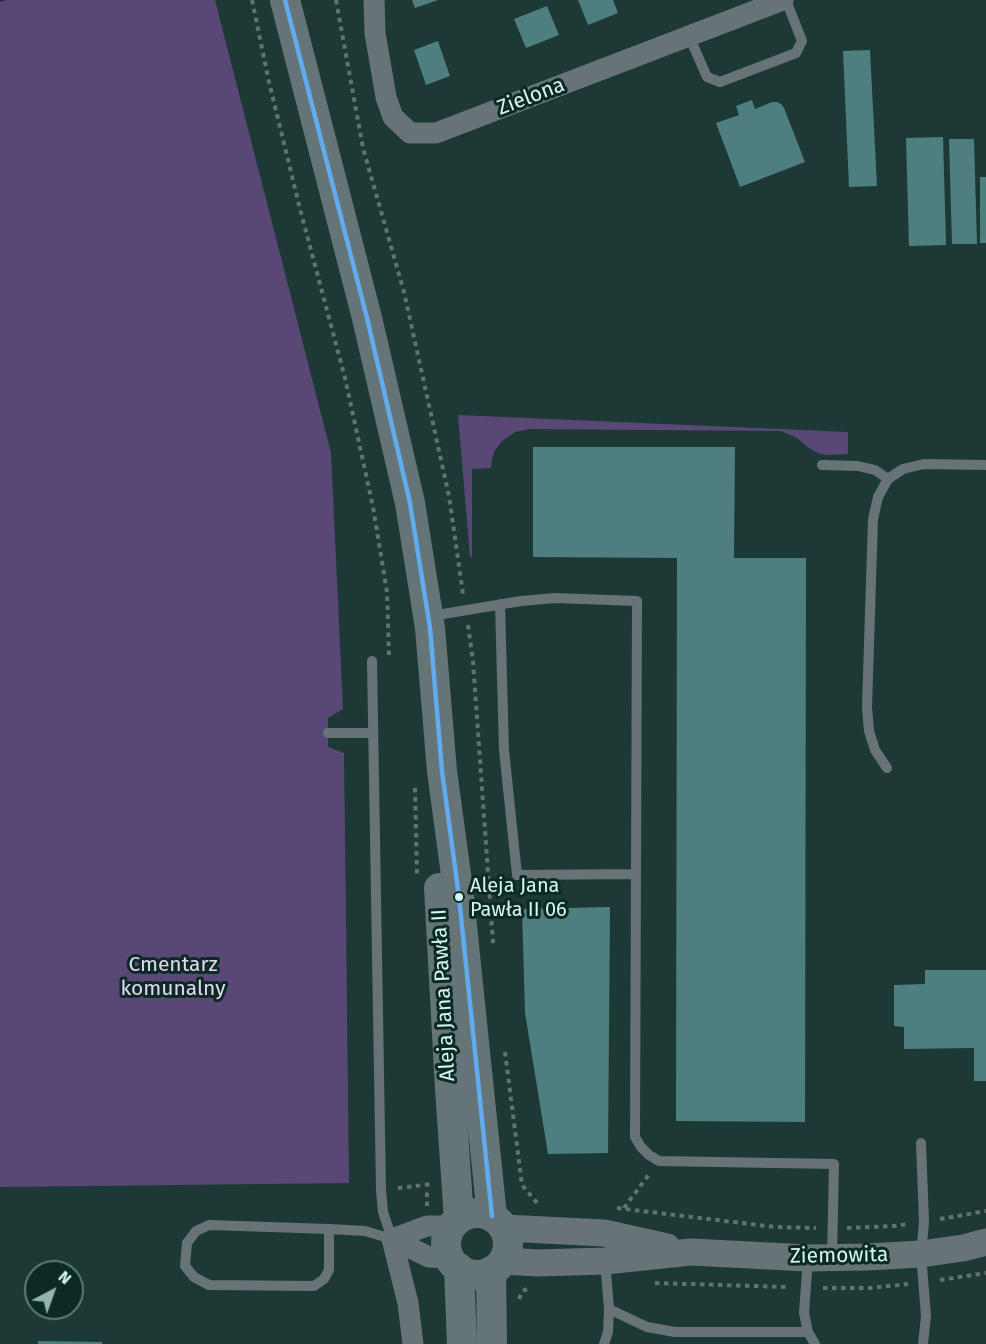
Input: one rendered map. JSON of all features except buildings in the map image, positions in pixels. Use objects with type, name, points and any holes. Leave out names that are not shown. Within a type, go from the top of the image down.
[{"type":"main road","name":"Aleja Jana Pawła II","points":[[285,0],[367,318],[407,491],[428,616],[429,776],[439,898],[455,1222],[448,1233],[446,1242],[447,1250],[454,1263],[462,1344]]},
{"type":"main road","name":"Aleja Jana Pawła II","points":[[303,0],[308,90]]},
{"type":"main road","name":"Aleja Jana Pawła II","points":[[429,776],[459,897],[498,1222],[508,1236],[507,1254],[497,1266],[492,1344]]},
{"type":"main road","points":[[455,1222],[466,1215],[484,1213],[498,1222]]},
{"type":"main road","points":[[454,1263],[475,1275],[483,1274],[497,1266]]},
{"type":"street","name":"Zielona","points":[[374,0],[375,33],[386,97],[393,117],[410,133],[436,133],[784,0]]},
{"type":"street","points":[[392,1239],[427,1226],[455,1222]]},
{"type":"street","name":"Ziemowita","points":[[498,1222],[605,1247],[820,1258],[921,1254],[986,1242]]},
{"type":"street","points":[[392,1239],[429,1257],[454,1263]]},
{"type":"street","points":[[392,1239],[408,1303],[413,1344]]},
{"type":"street","name":"Ziemowita","points":[[497,1266],[538,1263],[605,1247]]},
{"type":"lane","points":[[689,36],[707,77],[720,82],[796,53],[802,41],[784,0]]},
{"type":"lane","points":[[887,768],[875,750],[869,731],[867,707],[873,519],[878,497],[888,479],[903,469],[924,464],[986,465]]},
{"type":"lane","points":[[822,465],[858,465],[875,470],[888,479]]},
{"type":"lane","points":[[428,616],[521,601],[555,598],[637,601],[635,1137],[641,1147],[659,1161],[834,1164],[832,1228],[820,1258],[804,1313],[808,1332],[815,1344]]},
{"type":"lane","points":[[500,604],[504,750],[517,874],[636,874]]},
{"type":"lane","points":[[372,661],[381,1190],[383,1212],[392,1239]]},
{"type":"lane","points":[[328,733],[373,733]]},
{"type":"lane","points":[[921,1143],[924,1222],[921,1254],[926,1316],[923,1344]]},
{"type":"lane","points":[[330,1229],[329,1270],[324,1279],[314,1286],[209,1285],[194,1277],[185,1266],[187,1243],[196,1231],[209,1225],[330,1229],[365,1231],[392,1239]]},
{"type":"lane","points":[[604,1344],[608,1332],[609,1309],[605,1247]]},
{"type":"lane","points":[[609,1309],[647,1327],[675,1332],[808,1332]]},
{"type":"path","points":[[252,0],[300,209],[345,378],[373,507],[387,592],[389,660]]},
{"type":"path","points":[[418,885],[429,776]]},
{"type":"path","points":[[623,1208],[659,1161]]},
{"type":"path","points":[[381,1190],[432,1184],[431,1173]]},
{"type":"path","points":[[613,1208],[775,1227],[832,1228],[894,1226],[986,1211]]},
{"type":"green space","name":"Cmentarz komunalny","points":[[7,0],[215,0],[331,453],[343,709],[328,718],[328,747],[344,753],[349,1183],[0,1187],[0,2]]},
{"type":"green space","points":[[458,415],[848,432],[848,454],[818,453],[797,438],[781,431],[530,429],[515,432],[502,441],[495,450],[491,468],[472,469],[472,557],[470,557]]},
{"type":"transit line","points":[[285,0],[367,318],[410,503],[430,628],[442,771],[459,897],[492,1216]]},
{"type":"place","name":"Aleja Jana Pawła II 06","points":[[459,897]]}]
